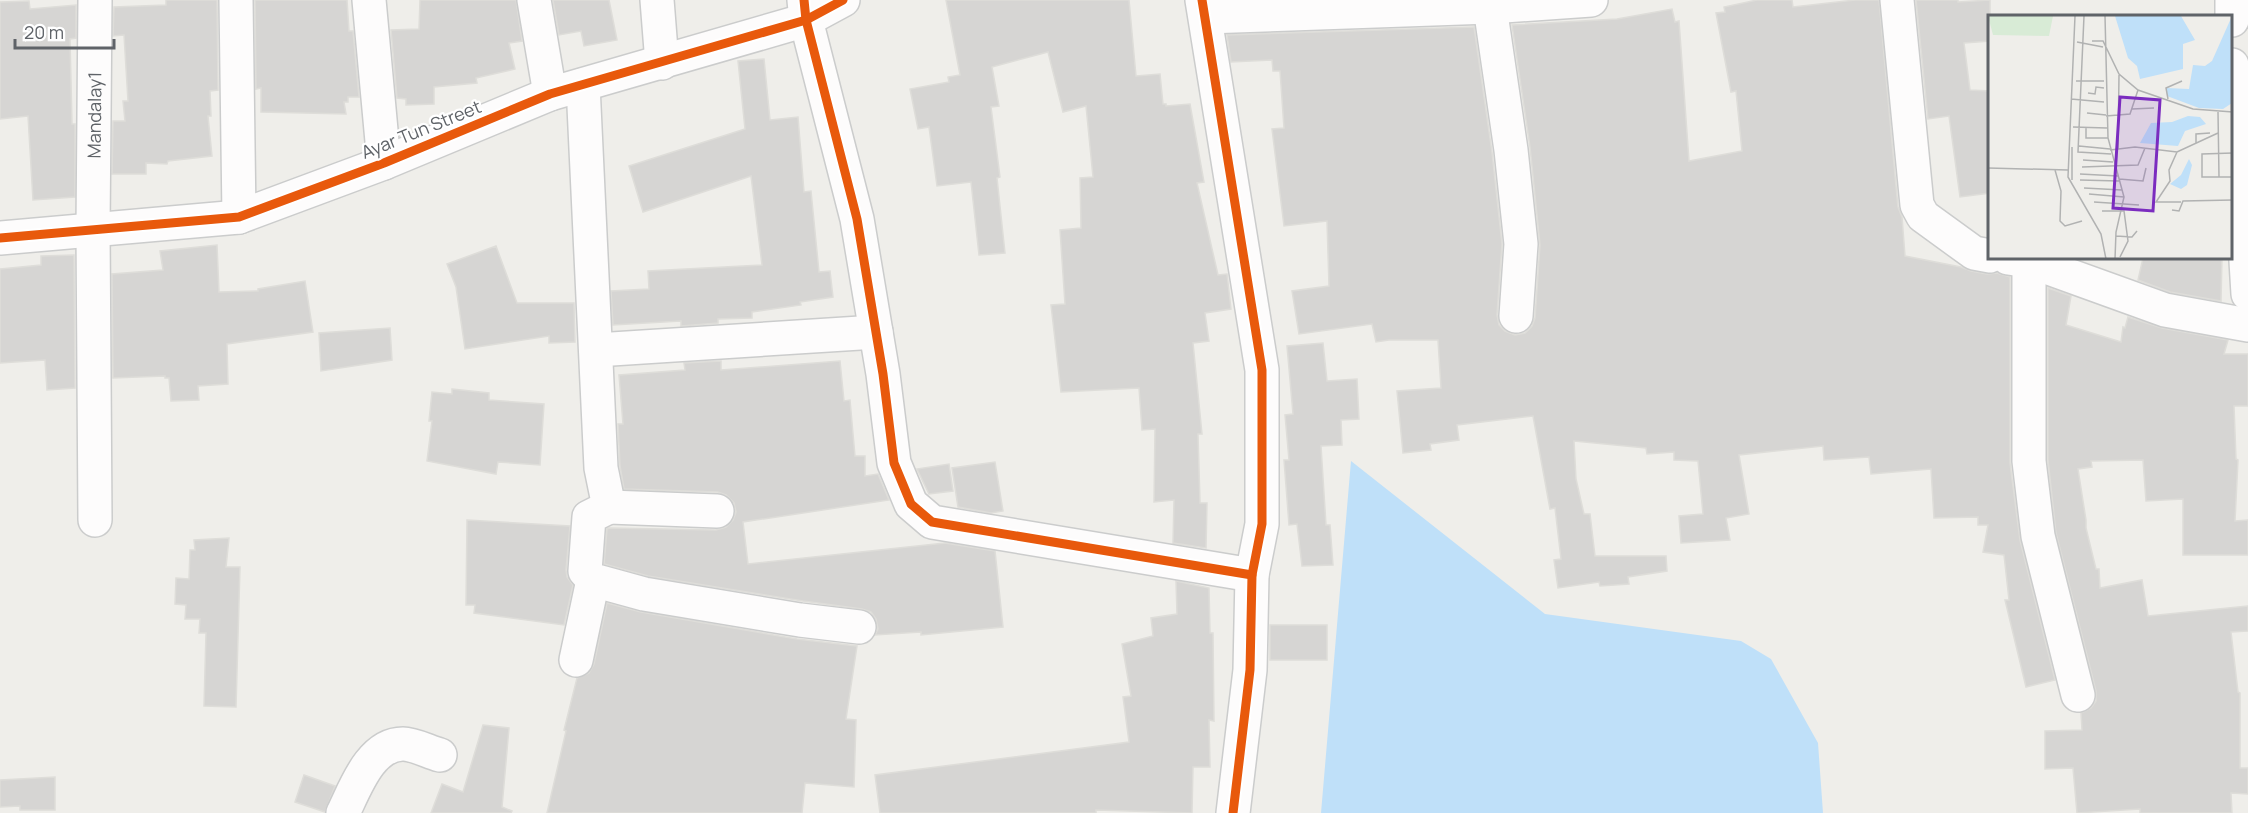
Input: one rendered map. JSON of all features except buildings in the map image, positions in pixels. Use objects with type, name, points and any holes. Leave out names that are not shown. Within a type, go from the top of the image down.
[{"type":"street","name":"Mandalay1","points":[[95,0],[93,230],[95,520]]},
{"type":"street","points":[[236,0],[239,217]]},
{"type":"street","points":[[369,0],[384,163]]},
{"type":"street","points":[[534,0],[550,94]]},
{"type":"street","points":[[657,0],[662,63]]},
{"type":"street","name":"Ayar Tun Street","points":[[0,238],[239,217],[384,163],[550,94],[662,63],[805,10],[843,0]]},
{"type":"street","points":[[1233,813],[1250,670],[1251,575],[1262,524],[1262,370],[1204,9],[1490,7],[1591,0]]},
{"type":"street","points":[[1897,0],[1917,205],[1923,216],[1974,253],[1988,256]]},
{"type":"street","points":[[1490,7],[1511,150],[1521,244],[1516,316]]},
{"type":"street","points":[[805,10],[857,219],[884,374],[894,463],[911,504],[932,522],[1251,575]]},
{"type":"street","points":[[2233,74],[2248,294]]},
{"type":"street","points":[[583,85],[601,468],[609,507]]},
{"type":"street","points":[[2078,695],[2038,536],[2029,461],[2018,260],[2165,310],[2248,325]]},
{"type":"street","points":[[596,350],[876,332]]},
{"type":"street","points":[[717,511],[609,507],[589,517],[585,571],[593,580],[644,594],[800,620],[859,627]]},
{"type":"street","points":[[576,660],[593,580]]},
{"type":"street","points":[[343,813],[372,760],[386,749],[403,744],[440,755]]},
{"type":"water","points":[[1351,461],[1545,614],[1741,641],[1771,659],[1818,743],[1823,813],[1321,813]]},
{"type":"cycle path","points":[[804,0],[806,20],[857,219],[883,374],[894,463],[911,504],[932,522],[1252,575]]},
{"type":"cycle path","points":[[0,238],[239,217],[384,163],[550,94],[806,20],[843,0]]},
{"type":"cycle path","points":[[1202,0],[1262,370],[1262,524],[1252,575],[1250,670],[1233,813]]}]
